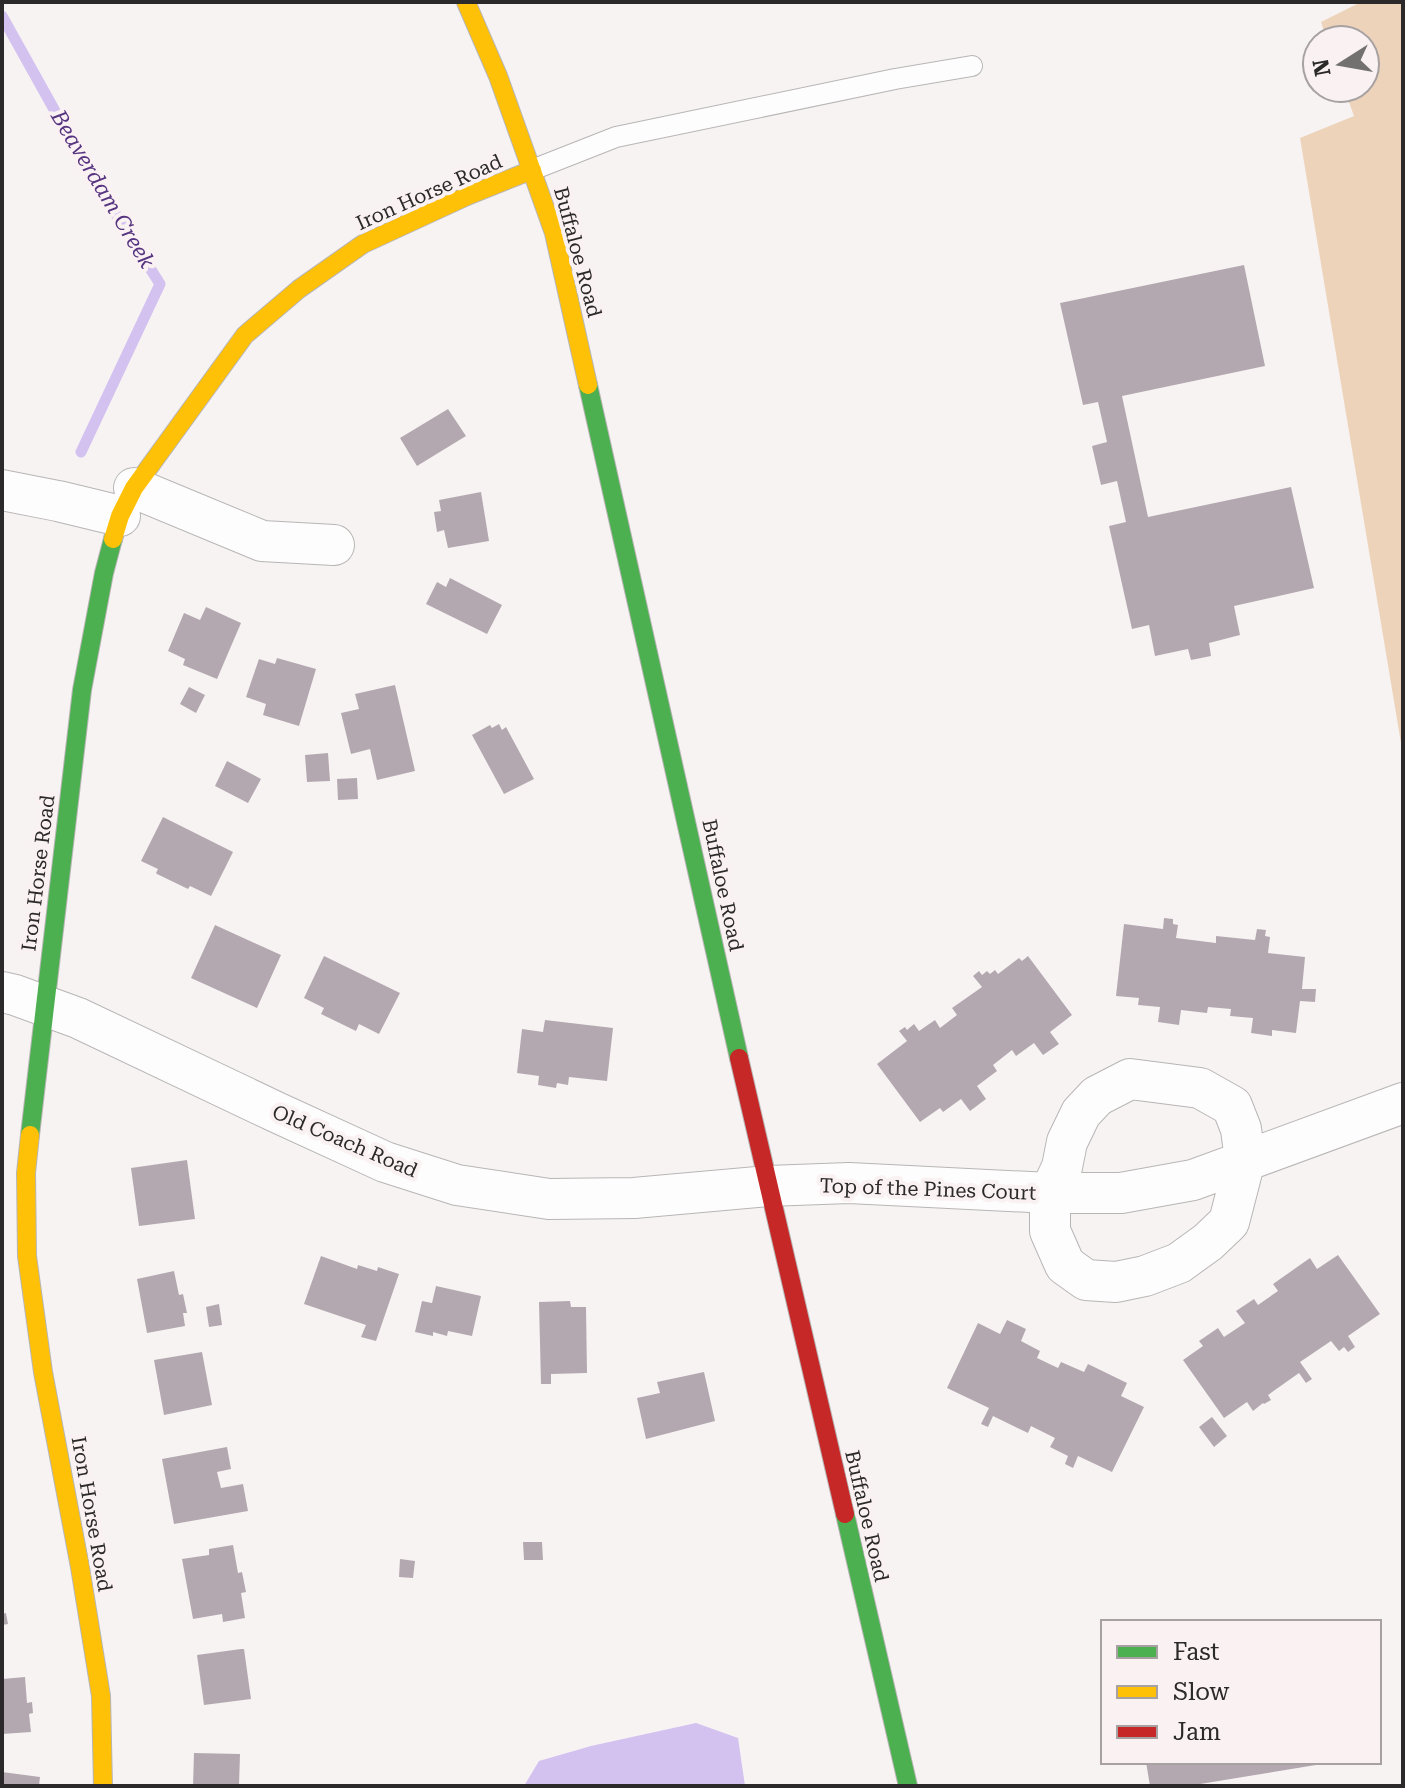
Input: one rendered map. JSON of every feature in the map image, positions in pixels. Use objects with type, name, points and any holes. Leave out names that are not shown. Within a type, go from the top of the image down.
[{"type":"main road","name":"Buffaloe Road","points":[[466,2],[498,76],[554,233],[786,1186],[908,1786]]},
{"type":"main road","name":"Iron Horse Road","points":[[103,1786],[101,1696],[43,1372],[27,1256],[26,1173],[82,690],[104,573],[127,502],[245,335],[299,289],[363,244],[475,192],[532,170]]},
{"type":"street","points":[[2,490],[58,501],[127,502],[262,541],[334,545]]},
{"type":"street","name":"Old Coach Road","points":[[2,992],[78,1018],[385,1162],[457,1185],[549,1199],[634,1198],[786,1186]]},
{"type":"street","name":"Top of the Pines Court","points":[[1130,1079],[1200,1088],[1232,1106],[1241,1129],[1245,1160],[1229,1222],[1179,1263],[1145,1276],[1116,1282],[1086,1280],[1065,1265],[1050,1231],[1050,1193],[1062,1167],[1067,1142],[1081,1113],[1097,1096],[1130,1079]]},
{"type":"street","name":"Top of the Pines Court","points":[[786,1186],[849,1183],[1050,1193],[1121,1193],[1193,1180],[1403,1103]]},
{"type":"lane","points":[[532,170],[616,137],[972,66]]},
{"type":"shaded area","points":[[1361,2],[1403,2],[1403,755],[1300,138],[1354,116],[1350,104],[1381,104],[1381,24],[1321,22]]},
{"type":"shaded area","points":[[696,1723],[738,1738],[745,1786],[524,1786],[539,1761]]},
{"type":"building","points":[[1244,265],[1265,366],[1122,396],[1148,517],[1291,487],[1314,588],[1234,606],[1240,635],[1209,643],[1211,656],[1191,660],[1188,649],[1155,656],[1149,625],[1132,629],[1109,526],[1126,522],[1117,481],[1101,485],[1092,446],[1107,442],[1098,402],[1083,405],[1060,303]]},
{"type":"building","points":[[448,409],[466,436],[417,466],[400,438]]},
{"type":"building","points":[[481,492],[489,541],[448,548],[444,530],[437,532],[434,512],[441,511],[439,500]]},
{"type":"building","points":[[450,578],[502,605],[487,634],[426,604],[437,582],[446,587]]},
{"type":"building","points":[[206,607],[241,623],[217,679],[183,665],[185,659],[168,651],[184,613],[200,620]]},
{"type":"building","points":[[277,658],[316,669],[299,726],[263,715],[266,704],[246,697],[259,659],[275,664]]},
{"type":"building","points":[[395,685],[415,771],[377,780],[370,749],[351,754],[341,713],[359,709],[355,694]]},
{"type":"building","points":[[189,687],[205,695],[196,713],[180,704]]},
{"type":"building","points":[[499,724],[502,730],[506,727],[534,779],[504,794],[472,735],[490,725],[492,728]]},
{"type":"building","points":[[328,753],[330,781],[307,782],[305,755]]},
{"type":"building","points":[[227,761],[261,779],[248,803],[215,786]]},
{"type":"building","points":[[357,778],[358,799],[338,800],[337,779]]},
{"type":"building","points":[[163,817],[233,852],[211,896],[157,874],[158,869],[141,861]]},
{"type":"building","points":[[1164,918],[1173,919],[1173,924],[1178,925],[1176,938],[1216,943],[1216,936],[1255,940],[1257,929],[1266,930],[1265,936],[1270,937],[1268,953],[1305,957],[1302,989],[1316,989],[1315,1002],[1300,1001],[1296,1033],[1272,1030],[1272,1036],[1251,1033],[1253,1018],[1230,1016],[1231,1009],[1208,1007],[1207,1013],[1181,1010],[1179,1025],[1158,1022],[1160,1007],[1138,1005],[1139,998],[1116,996],[1124,924],[1163,929]]},
{"type":"building","points":[[215,925],[281,955],[257,1008],[191,978]]},
{"type":"building","points":[[324,956],[400,993],[379,1034],[359,1024],[356,1031],[321,1014],[324,1008],[304,998]]},
{"type":"building","points":[[1028,956],[1072,1015],[1050,1032],[1059,1044],[1043,1055],[1034,1043],[1016,1056],[1012,1050],[993,1065],[997,1071],[977,1086],[986,1099],[970,1111],[961,1099],[943,1112],[940,1108],[920,1122],[877,1064],[907,1041],[899,1031],[905,1027],[907,1030],[914,1024],[919,1031],[935,1020],[940,1028],[957,1015],[952,1008],[982,987],[973,976],[979,971],[982,975],[995,970],[998,974],[1019,958],[1022,961]]},
{"type":"building","points":[[545,1020],[613,1028],[607,1081],[569,1077],[568,1085],[557,1083],[556,1088],[538,1085],[539,1076],[517,1073],[522,1029],[543,1032]]},
{"type":"building","points":[[187,1160],[195,1219],[139,1226],[131,1168]]},
{"type":"building","points":[[1338,1255],[1380,1314],[1348,1336],[1355,1347],[1348,1352],[1344,1347],[1339,1351],[1331,1341],[1300,1362],[1312,1379],[1306,1383],[1299,1373],[1268,1395],[1271,1400],[1253,1411],[1247,1402],[1224,1418],[1183,1360],[1203,1346],[1199,1341],[1218,1328],[1224,1337],[1245,1323],[1236,1311],[1254,1299],[1258,1305],[1278,1291],[1273,1284],[1310,1258],[1317,1269]]},
{"type":"building","points":[[321,1256],[357,1269],[358,1265],[377,1271],[378,1267],[399,1274],[376,1341],[361,1337],[366,1325],[304,1304]]},
{"type":"building","points":[[174,1271],[187,1313],[183,1313],[185,1326],[147,1333],[137,1279]]},
{"type":"building","points":[[436,1286],[481,1296],[472,1336],[448,1331],[447,1336],[415,1332],[422,1301],[432,1303]]},
{"type":"building","points":[[570,1301],[571,1307],[586,1307],[587,1373],[551,1374],[551,1384],[541,1384],[539,1302]]},
{"type":"building","points":[[219,1304],[222,1325],[209,1327],[206,1307]]},
{"type":"building","points":[[1007,1320],[1026,1329],[1021,1341],[1040,1351],[1037,1358],[1058,1368],[1061,1362],[1084,1372],[1088,1364],[1127,1383],[1121,1396],[1144,1407],[1112,1472],[1078,1456],[1073,1468],[1065,1464],[1068,1456],[1050,1447],[1055,1438],[1031,1426],[1028,1433],[993,1416],[988,1427],[981,1424],[989,1408],[947,1388],[978,1323],[1000,1334]]},
{"type":"building","points":[[202,1352],[212,1405],[164,1415],[154,1360]]},
{"type":"building","points":[[704,1372],[715,1421],[646,1439],[637,1398],[660,1393],[657,1382]]},
{"type":"building","points":[[1212,1417],[1227,1436],[1214,1447],[1199,1427]]},
{"type":"building","points":[[227,1447],[231,1469],[217,1472],[221,1488],[243,1484],[248,1511],[174,1524],[162,1459]]},
{"type":"building","points":[[523,1542],[542,1542],[543,1560],[524,1560]]},
{"type":"building","points":[[233,1545],[238,1573],[242,1572],[246,1592],[241,1593],[245,1618],[223,1622],[222,1614],[193,1619],[182,1559],[209,1555],[209,1549]]},
{"type":"building","points":[[400,1559],[415,1561],[413,1578],[399,1577]]},
{"type":"building","points":[[6,1613],[8,1624],[2,1625],[2,1614]]},
{"type":"building","points":[[244,1649],[251,1699],[204,1705],[197,1655]]},
{"type":"building","points":[[25,1677],[27,1703],[32,1702],[33,1713],[29,1714],[31,1732],[2,1734],[2,1679]]},
{"type":"building","points":[[194,1753],[240,1754],[239,1786],[193,1786]]},
{"type":"building","points":[[1146,1764],[1322,1764],[1188,1786],[1150,1786]]},
{"type":"building","points":[[2,1772],[40,1777],[39,1786],[2,1786]]},
{"type":"waterway","name":"Beaverdam Creek","points":[[2,16],[89,172],[160,284],[81,452]]},
{"type":"traffic: fast","points":[[588,385],[739,1058]]},
{"type":"traffic: fast","points":[[30,1135],[82,690],[113,539]]},
{"type":"traffic: fast","points":[[845,1514],[908,1786]]},
{"type":"traffic: slow","points":[[466,2],[498,76],[554,233],[588,385]]},
{"type":"traffic: slow","points":[[113,539],[134,488],[245,335],[299,289],[363,244],[532,170]]},
{"type":"traffic: slow","points":[[30,1135],[26,1173],[27,1256],[43,1372],[101,1696],[103,1786]]},
{"type":"traffic: jam","points":[[739,1058],[845,1514]]}]
